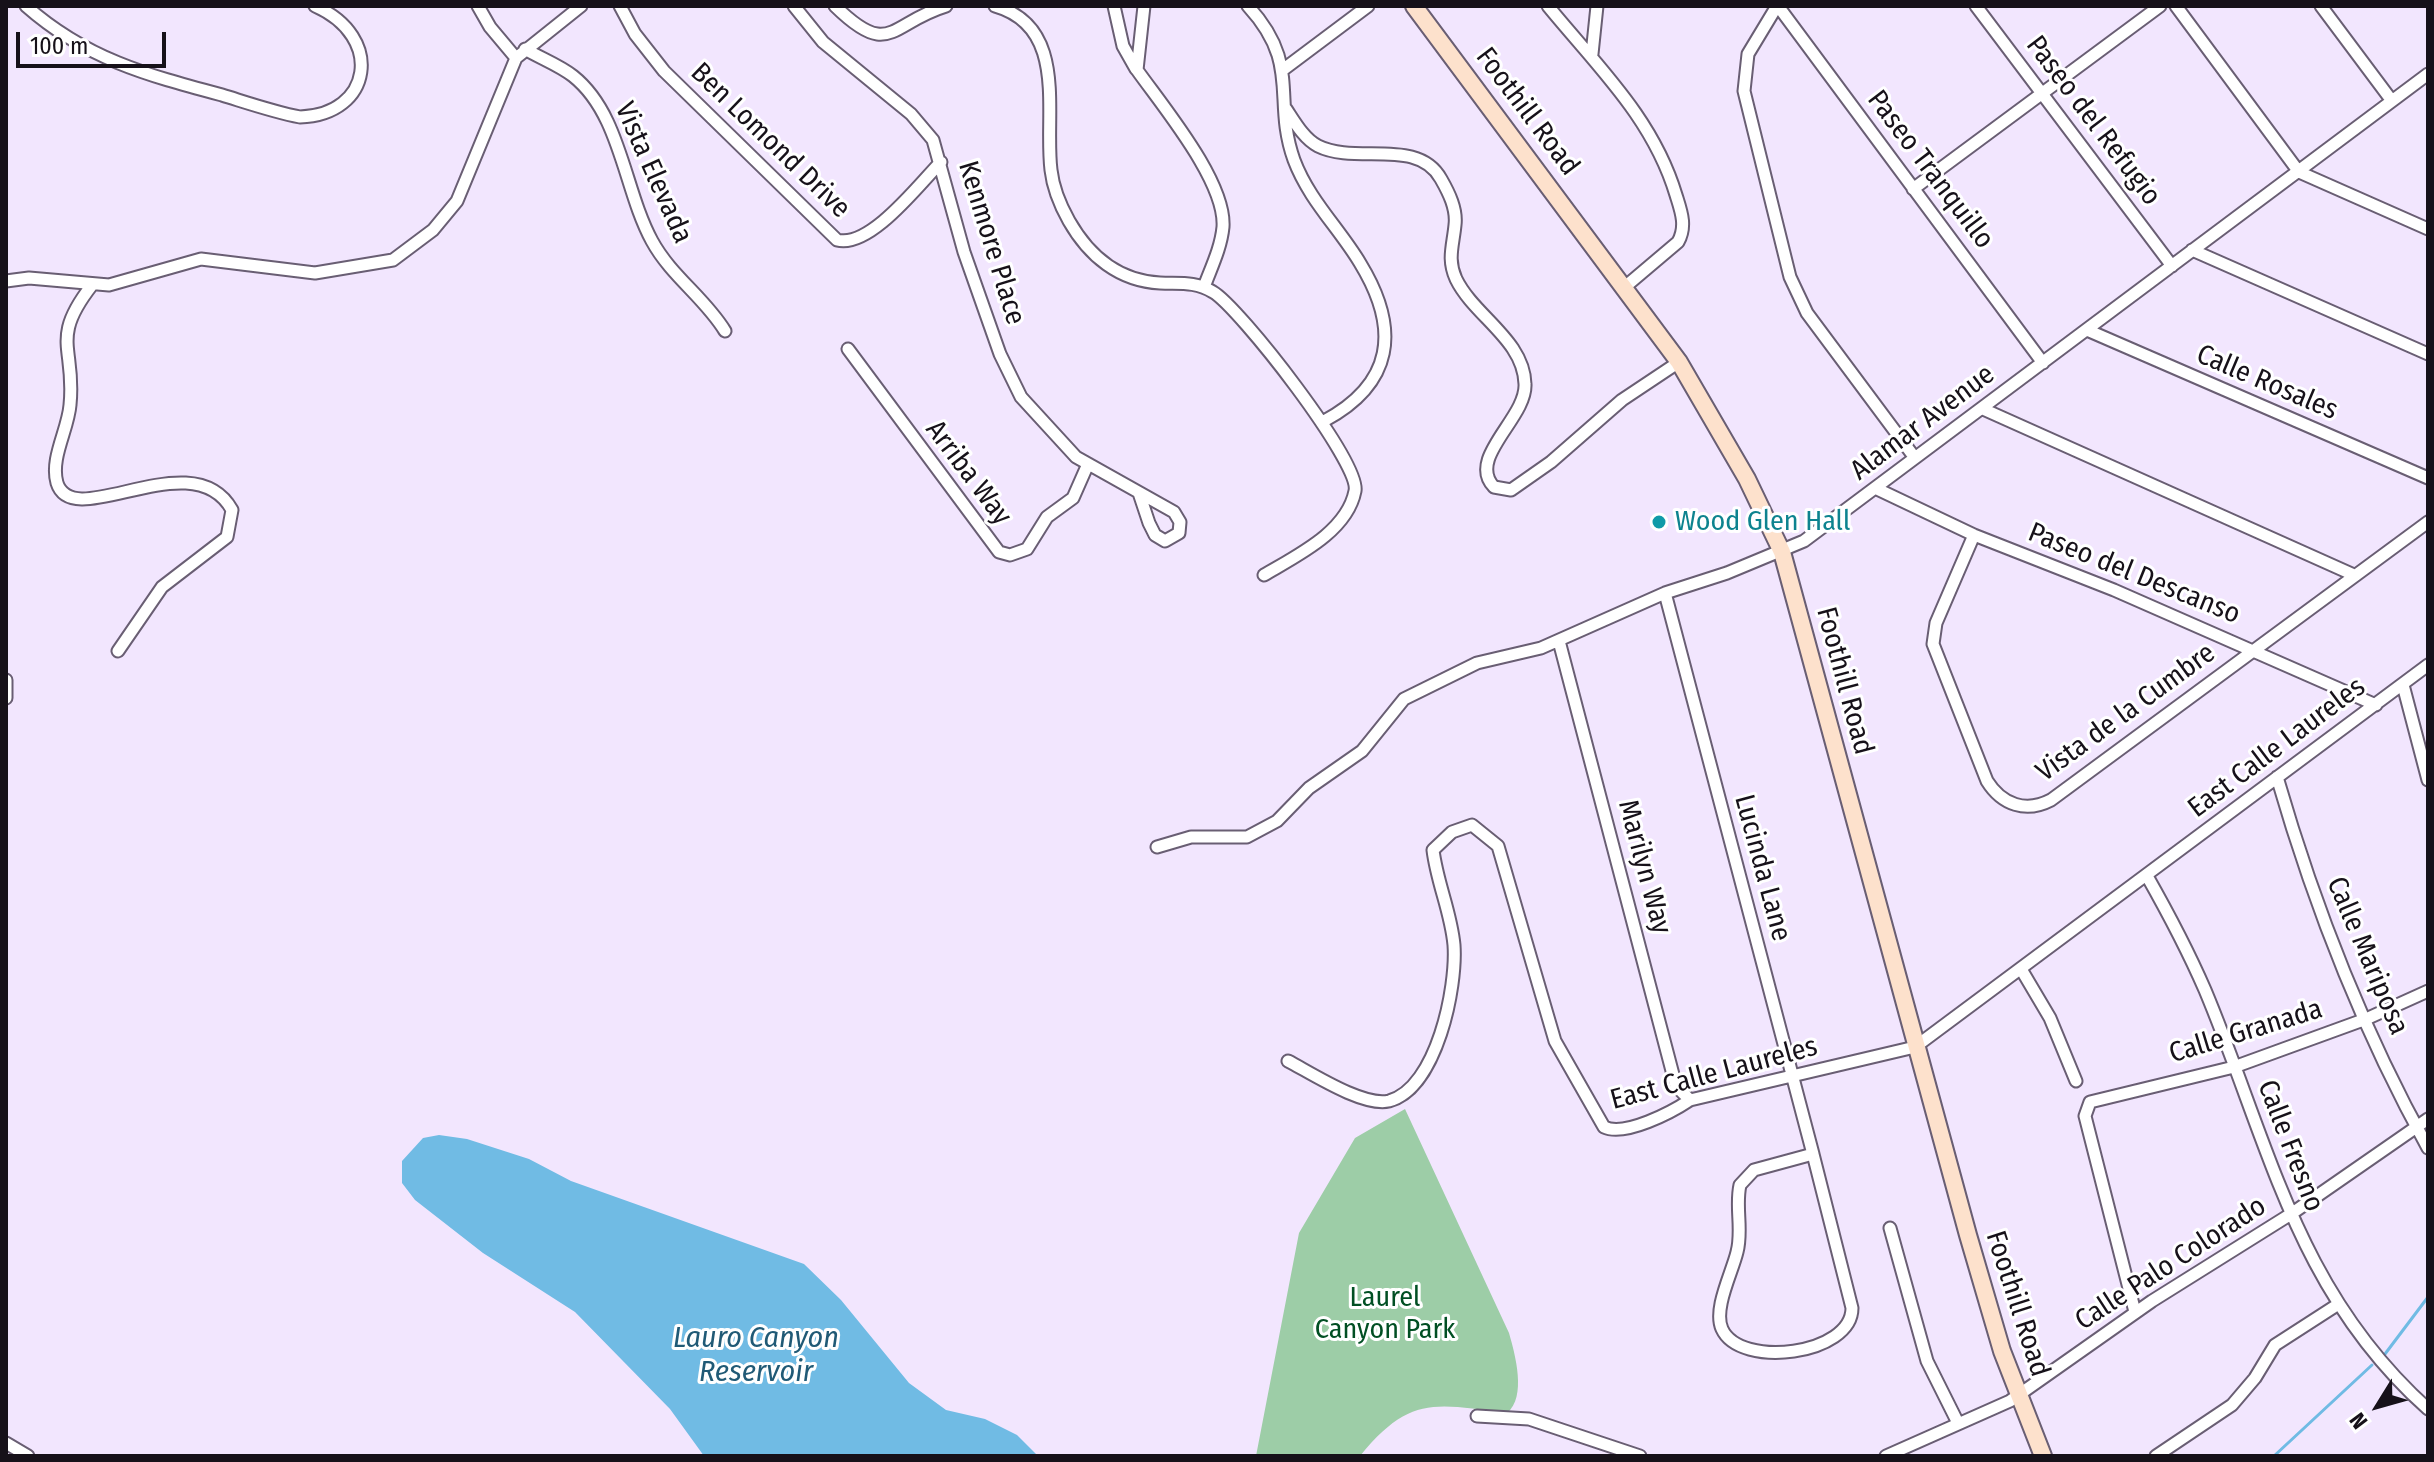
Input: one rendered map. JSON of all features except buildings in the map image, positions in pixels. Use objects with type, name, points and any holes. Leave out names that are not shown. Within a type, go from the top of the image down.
[{"type":"main road","name":"Foothill Road","points":[[1414,6],[1626,286],[1679,362],[1747,479],[1782,552],[1915,1047],[1993,1320],[2043,1456]]},
{"type":"street","points":[[26,6],[69,40],[95,55],[164,79],[300,117],[326,113],[338,106],[360,74],[362,60],[354,34],[340,19],[315,6]]},
{"type":"street","points":[[478,6],[501,43],[520,54]]},
{"type":"street","points":[[6,281],[29,278],[92,285],[131,281],[201,259],[315,273],[393,260],[433,230],[457,201],[520,54],[581,6]]},
{"type":"street","name":"Ben Lomond Drive","points":[[620,6],[635,34],[664,71],[837,240],[857,239],[874,229],[941,162]]},
{"type":"street","name":"Kenmore Place","points":[[794,6],[833,52],[924,127],[941,162],[964,252],[1009,374],[1040,421],[1088,464],[1139,493]]},
{"type":"street","points":[[835,6],[861,29],[884,35],[946,6]]},
{"type":"street","points":[[995,6],[1027,26],[1044,54],[1051,100],[1051,170],[1060,203],[1077,233],[1102,262],[1131,279],[1204,287],[1220,296],[1324,421],[1354,475],[1355,493],[1335,527],[1264,575]]},
{"type":"street","points":[[1114,6],[1123,46],[1208,173],[1219,198],[1221,234],[1204,287]]},
{"type":"street","points":[[1137,70],[1144,6]]},
{"type":"street","points":[[1248,6],[1264,26],[1284,69],[1289,142],[1302,177],[1370,280],[1383,325],[1383,359],[1372,385],[1351,406],[1324,421]]},
{"type":"street","points":[[1284,69],[1368,6]]},
{"type":"street","points":[[1548,6],[1592,54],[1660,151],[1684,222],[1682,235],[1674,247],[1626,286]]},
{"type":"street","points":[[1592,54],[1597,6]]},
{"type":"street","points":[[1778,6],[1748,54],[1744,91],[1790,277],[1807,313],[1915,458]]},
{"type":"street","name":"Paseo Tranquillo","points":[[1778,6],[2043,363]]},
{"type":"street","name":"Paseo del Refugio","points":[[1976,6],[2172,266]]},
{"type":"street","points":[[1913,189],[2160,6]]},
{"type":"street","points":[[2176,6],[2299,172],[2428,229]]},
{"type":"street","points":[[2321,6],[2392,101]]},
{"type":"street","name":"Vista Elevada","points":[[520,54],[571,74],[591,96],[603,116],[652,241],[665,263],[725,331]]},
{"type":"street","name":"Alamar Avenue","points":[[1157,847],[1175,839],[1247,837],[1258,833],[1277,821],[1309,788],[1362,751],[1404,699],[1477,663],[1559,641],[1665,593],[1782,552],[1804,541],[2428,74]]},
{"type":"street","points":[[1286,109],[1317,145],[1357,156],[1411,156],[1424,161],[1440,176],[1454,208],[1455,225],[1449,251],[1454,273],[1470,299],[1510,345],[1525,380],[1519,411],[1489,456],[1486,471],[1494,487],[1511,490],[1532,477],[1622,400],[1679,362]]},
{"type":"street","points":[[2192,250],[2428,354]]},
{"type":"street","points":[[92,285],[74,308],[66,331],[70,405],[55,469],[57,485],[68,496],[82,501],[166,482],[197,483],[215,490],[232,510],[227,537],[162,587],[118,651]]},
{"type":"street","name":"Calle Rosales","points":[[2087,330],[2428,478]]},
{"type":"street","name":"Arriba Way","points":[[848,349],[999,552],[1010,555],[1027,549],[1047,517],[1073,498],[1088,464]]},
{"type":"street","points":[[1983,409],[2354,575]]},
{"type":"street","name":"Paseo del Descanso","points":[[1875,488],[1974,535],[2253,649],[2376,705]]},
{"type":"street","name":"Vista de la Cumbre","points":[[1974,535],[1936,623],[1933,644],[1987,781],[1998,796],[2015,805],[2034,806],[2051,800],[2428,522]]},
{"type":"street","name":"Lucinda Lane","points":[[1665,593],[1813,1154],[1852,1308],[1851,1320],[1836,1337],[1802,1349],[1771,1352],[1739,1345],[1726,1335],[1720,1318],[1738,1251],[1740,1185],[1754,1170],[1813,1154]]},
{"type":"street","name":"Marilyn Way","points":[[1559,641],[1676,1086],[1690,1100]]},
{"type":"street","name":"East Calle Laureles","points":[[1288,1061],[1362,1099],[1388,1101],[1411,1086],[1433,1056],[1443,1031],[1454,949],[1449,909],[1433,850],[1452,832],[1472,825],[1498,846],[1555,1041],[1604,1127],[1611,1131],[1671,1113],[1690,1100],[1915,1047],[2428,665]]},
{"type":"street","points":[[6,680],[6,698]]},
{"type":"street","points":[[2403,685],[2428,780]]},
{"type":"street","name":"Calle Mariposa","points":[[2277,777],[2320,912],[2366,1019],[2428,1148]]},
{"type":"street","name":"Calle Fresno","points":[[2147,876],[2199,976],[2291,1214],[2337,1305],[2378,1360],[2428,1409]]},
{"type":"street","points":[[2021,969],[2050,1018],[2076,1081]]},
{"type":"street","name":"Calle Granada","points":[[2135,1312],[2085,1116],[2086,1107],[2095,1100],[2234,1067],[2366,1019],[2428,991]]},
{"type":"street","name":"Calle Palo Colorado","points":[[1886,1456],[2019,1395],[2135,1312],[2291,1214],[2428,1119]]},
{"type":"street","points":[[1890,1228],[1927,1361],[1958,1423]]},
{"type":"street","points":[[2156,1456],[2232,1405],[2255,1378],[2275,1345],[2337,1305]]},
{"type":"street","points":[[1477,1416],[1529,1419],[1640,1456]]},
{"type":"street","points":[[6,1443],[28,1456]]},
{"type":"green space","name":"Laurel Canyon Park","points":[[1405,1109],[1509,1333],[1518,1375],[1517,1397],[1507,1413],[1442,1407],[1410,1413],[1394,1422],[1360,1456],[1256,1456],[1299,1233],[1355,1138]]},
{"type":"water","name":"Lauro Canyon Reservoir","points":[[439,1135],[467,1139],[529,1159],[571,1181],[804,1264],[841,1300],[909,1383],[946,1410],[985,1419],[1017,1435],[1038,1456],[704,1456],[670,1409],[575,1312],[483,1253],[415,1200],[402,1183],[402,1161],[423,1138]]},
{"type":"waterway","points":[[2385,1354],[2428,1297]]},
{"type":"waterway","points":[[2274,1456],[2372,1365]]},
{"type":"place","name":"Wood Glen Hall","points":[[1659,522]]}]
